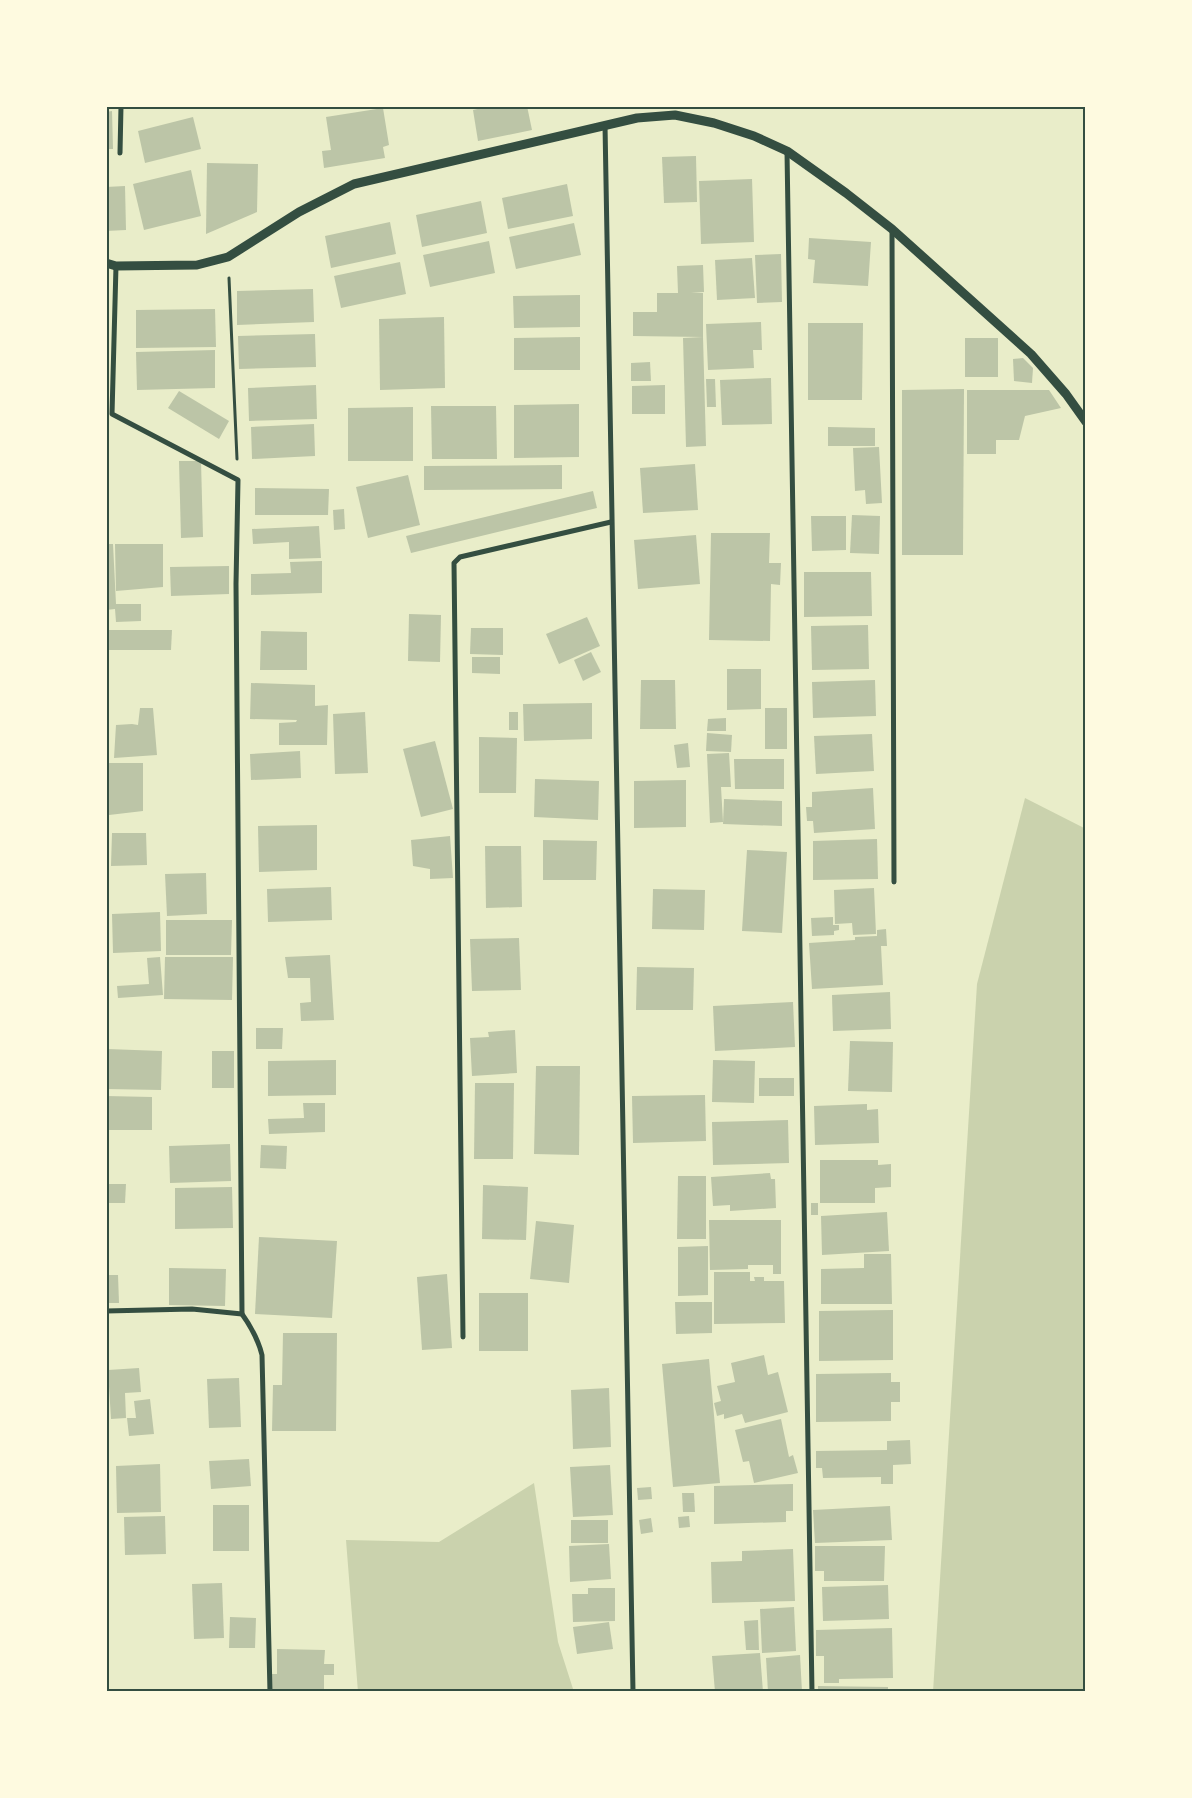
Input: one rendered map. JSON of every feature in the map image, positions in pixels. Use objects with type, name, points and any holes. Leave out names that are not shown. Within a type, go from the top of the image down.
[{"type":"street","points":[[120,153],[121,106]]},
{"type":"street","points":[[106,263],[116,266],[197,265],[228,257],[299,212],[354,184],[637,118],[674,115],[714,122],[754,136],[787,151],[846,193],[892,229],[1031,354],[1066,394],[1086,422]]},
{"type":"street","points":[[605,125],[632,1692]]},
{"type":"street","points":[[787,151],[812,1692]]},
{"type":"street","points":[[892,229],[894,882]]},
{"type":"street","points":[[116,266],[112,414],[238,480],[236,584],[242,1314],[258,1339],[262,1355],[270,1692]]},
{"type":"street","points":[[463,1337],[454,563],[460,557],[611,522]]},
{"type":"street","points":[[106,1311],[192,1308],[242,1314]]},
{"type":"path","points":[[228,257],[238,480]]},
{"type":"green space","points":[[1025,798],[1086,829],[1086,1692],[933,1692],[977,984]]},
{"type":"green space","points":[[534,1483],[558,1642],[574,1692],[358,1692],[346,1540],[439,1542]]},
{"type":"building","points":[[491,106],[527,106],[532,130],[478,141],[473,110]]},
{"type":"building","points":[[383,108],[389,145],[383,147],[385,158],[324,168],[322,151],[331,150],[326,117]]},
{"type":"building","points":[[112,111],[113,149],[106,149],[106,112]]},
{"type":"building","points":[[193,117],[201,149],[145,163],[138,131]]},
{"type":"building","points":[[696,156],[697,202],[664,203],[662,157]]},
{"type":"building","points":[[207,163],[258,164],[257,212],[206,234]]},
{"type":"building","points":[[191,170],[201,216],[144,230],[133,184]]},
{"type":"building","points":[[752,179],[754,242],[701,244],[699,181]]},
{"type":"building","points":[[567,184],[573,216],[508,229],[502,198]]},
{"type":"building","points":[[125,186],[126,230],[106,231],[106,187]]},
{"type":"building","points":[[481,201],[487,233],[422,247],[416,215]]},
{"type":"building","points":[[390,222],[396,254],[331,268],[325,236]]},
{"type":"building","points":[[574,223],[581,255],[516,269],[509,237]]},
{"type":"building","points":[[809,238],[871,242],[868,286],[813,283],[815,260],[808,259]]},
{"type":"building","points":[[489,241],[495,273],[430,287],[423,255]]},
{"type":"building","points":[[781,254],[782,302],[757,303],[755,255]]},
{"type":"building","points":[[752,258],[755,298],[717,300],[715,260]]},
{"type":"building","points":[[400,262],[406,294],[341,308],[334,276]]},
{"type":"building","points":[[703,265],[704,292],[691,293],[703,293],[703,337],[633,336],[633,312],[657,312],[657,293],[678,293],[677,266]]},
{"type":"building","points":[[313,289],[314,322],[237,325],[237,291]]},
{"type":"building","points":[[580,295],[580,327],[514,328],[513,296]]},
{"type":"building","points":[[215,309],[216,347],[136,348],[136,310]]},
{"type":"building","points":[[444,317],[445,388],[380,390],[379,319]]},
{"type":"building","points":[[761,322],[762,350],[753,350],[754,368],[708,370],[706,324]]},
{"type":"building","points":[[808,323],[863,323],[862,400],[808,400]]},
{"type":"building","points":[[315,334],[316,367],[239,369],[238,336]]},
{"type":"building","points":[[580,337],[580,370],[514,370],[514,338]]},
{"type":"building","points":[[703,337],[706,446],[686,447],[683,338]]},
{"type":"building","points":[[965,338],[998,338],[998,377],[965,377]]},
{"type":"building","points":[[215,350],[215,388],[137,390],[136,352]]},
{"type":"building","points":[[1023,358],[1033,368],[1032,383],[1014,381],[1013,359]]},
{"type":"building","points":[[650,362],[651,381],[631,381],[631,363]]},
{"type":"building","points":[[771,378],[772,424],[722,425],[720,380]]},
{"type":"building","points":[[706,379],[715,379],[716,407],[707,407]]},
{"type":"building","points":[[316,385],[317,419],[249,421],[248,388]]},
{"type":"building","points":[[665,385],[665,414],[632,414],[632,386]]},
{"type":"building","points":[[964,389],[963,555],[902,555],[902,390]]},
{"type":"building","points":[[967,390],[1049,390],[1061,408],[1025,416],[1019,440],[996,440],[996,454],[967,454]]},
{"type":"building","points":[[179,391],[229,421],[219,439],[168,408]]},
{"type":"building","points":[[579,404],[579,457],[514,458],[514,405]]},
{"type":"building","points":[[431,406],[496,406],[497,459],[432,459]]},
{"type":"building","points":[[413,407],[413,461],[348,461],[348,408]]},
{"type":"building","points":[[314,424],[315,456],[252,459],[251,427]]},
{"type":"building","points":[[828,427],[875,428],[875,446],[828,446]]},
{"type":"building","points":[[879,447],[882,503],[866,504],[865,490],[855,491],[853,448]]},
{"type":"building","points":[[179,461],[201,461],[203,537],[181,538]]},
{"type":"building","points":[[695,464],[698,510],[643,513],[640,468]]},
{"type":"building","points":[[562,465],[562,489],[424,490],[424,466]]},
{"type":"building","points":[[408,475],[420,525],[368,538],[356,487]]},
{"type":"building","points":[[255,488],[329,489],[328,515],[255,515]]},
{"type":"building","points":[[593,491],[597,508],[411,553],[406,536]]},
{"type":"building","points":[[344,509],[345,529],[334,530],[333,510]]},
{"type":"building","points":[[852,515],[880,516],[879,554],[850,553]]},
{"type":"building","points":[[811,516],[846,516],[846,550],[812,551]]},
{"type":"building","points":[[319,526],[321,558],[289,559],[289,542],[253,544],[252,529]]},
{"type":"building","points":[[711,533],[770,533],[769,563],[781,563],[780,585],[771,584],[770,641],[709,640]]},
{"type":"building","points":[[696,535],[700,584],[638,589],[634,540]]},
{"type":"building","points":[[106,544],[113,544],[116,604],[141,604],[141,621],[116,622],[115,609],[106,610]]},
{"type":"building","points":[[115,544],[163,544],[163,587],[116,591]]},
{"type":"building","points":[[322,561],[322,593],[251,595],[251,574],[291,573],[290,562]]},
{"type":"building","points":[[229,566],[229,594],[171,596],[170,567]]},
{"type":"building","points":[[804,572],[871,572],[872,616],[804,617]]},
{"type":"building","points":[[409,614],[441,615],[440,662],[408,661]]},
{"type":"building","points":[[587,617],[600,646],[559,664],[546,634]]},
{"type":"building","points":[[868,625],[869,669],[812,670],[811,626]]},
{"type":"building","points":[[471,628],[503,628],[503,655],[470,654]]},
{"type":"building","points":[[106,630],[172,630],[171,650],[106,650]]},
{"type":"building","points":[[261,631],[307,632],[307,670],[260,670]]},
{"type":"building","points":[[591,652],[601,672],[583,681],[574,660]]},
{"type":"building","points":[[472,657],[500,657],[500,674],[472,673]]},
{"type":"building","points":[[727,669],[761,669],[761,709],[727,710]]},
{"type":"building","points":[[641,680],[675,680],[676,729],[640,729]]},
{"type":"building","points":[[875,680],[876,716],[813,718],[812,682]]},
{"type":"building","points":[[251,683],[315,685],[315,706],[328,705],[327,745],[279,745],[279,723],[296,722],[297,720],[250,719]]},
{"type":"building","points":[[592,703],[592,739],[524,741],[523,704]]},
{"type":"building","points":[[140,708],[153,708],[157,755],[114,758],[116,725],[138,725]]},
{"type":"building","points":[[765,708],[787,708],[787,749],[765,749]]},
{"type":"building","points":[[365,712],[368,773],[335,774],[333,714]]},
{"type":"building","points":[[509,712],[518,712],[518,730],[509,730]]},
{"type":"building","points":[[726,718],[726,731],[707,731],[708,719]]},
{"type":"building","points":[[707,733],[732,735],[731,752],[706,751]]},
{"type":"building","points":[[872,734],[874,771],[816,774],[814,736]]},
{"type":"building","points":[[479,737],[517,738],[516,793],[479,793]]},
{"type":"building","points":[[435,741],[453,809],[421,817],[403,749]]},
{"type":"building","points":[[688,743],[690,767],[677,768],[674,745]]},
{"type":"building","points":[[300,751],[301,778],[251,780],[250,754]]},
{"type":"building","points":[[729,753],[731,787],[721,787],[723,822],[710,823],[707,754]]},
{"type":"building","points":[[734,759],[784,759],[784,789],[735,789]]},
{"type":"building","points":[[106,763],[143,763],[143,811],[109,815]]},
{"type":"building","points":[[535,779],[599,781],[598,820],[534,817]]},
{"type":"building","points":[[686,780],[686,827],[634,828],[634,781]]},
{"type":"building","points":[[873,788],[875,829],[814,833],[813,821],[807,821],[806,807],[812,807],[812,792]]},
{"type":"building","points":[[724,799],[782,801],[782,826],[723,824]]},
{"type":"building","points":[[317,825],[317,870],[259,872],[258,826]]},
{"type":"building","points":[[112,833],[146,833],[147,865],[111,866]]},
{"type":"building","points":[[450,836],[453,878],[430,879],[430,869],[413,866],[411,840]]},
{"type":"building","points":[[877,839],[878,879],[813,880],[813,841]]},
{"type":"building","points":[[543,840],[597,841],[596,880],[543,880]]},
{"type":"building","points":[[485,846],[521,846],[522,907],[486,908]]},
{"type":"building","points":[[747,850],[787,852],[782,933],[742,931]]},
{"type":"building","points":[[206,873],[207,914],[167,916],[165,874]]},
{"type":"building","points":[[331,887],[332,920],[268,922],[267,889]]},
{"type":"building","points":[[874,888],[876,934],[853,935],[852,923],[835,924],[834,890]]},
{"type":"building","points":[[653,889],[705,890],[704,930],[652,929]]},
{"type":"building","points":[[160,912],[161,951],[113,953],[112,914]]},
{"type":"building","points":[[833,917],[833,925],[839,925],[839,930],[834,931],[834,935],[812,936],[811,918]]},
{"type":"building","points":[[166,920],[232,920],[231,955],[166,955]]},
{"type":"building","points":[[886,929],[887,946],[881,946],[883,985],[812,989],[809,943],[855,940],[855,937],[877,936],[877,930]]},
{"type":"building","points":[[519,938],[521,990],[472,991],[470,939]]},
{"type":"building","points":[[330,955],[334,1020],[301,1021],[300,1003],[311,1002],[310,978],[288,978],[285,957]]},
{"type":"building","points":[[160,957],[163,995],[118,998],[117,986],[149,984],[147,958]]},
{"type":"building","points":[[165,957],[233,957],[232,1000],[164,999]]},
{"type":"building","points":[[637,967],[694,968],[693,1010],[636,1010]]},
{"type":"building","points":[[890,992],[891,1029],[833,1031],[832,995]]},
{"type":"building","points":[[793,1002],[795,1047],[715,1051],[713,1006]]},
{"type":"building","points":[[256,1028],[283,1028],[282,1049],[256,1049]]},
{"type":"building","points":[[515,1030],[517,1073],[472,1076],[470,1038],[489,1037],[488,1032]]},
{"type":"building","points":[[850,1041],[893,1042],[892,1092],[848,1091]]},
{"type":"building","points":[[107,1049],[162,1051],[161,1090],[106,1089]]},
{"type":"building","points":[[212,1051],[234,1051],[234,1088],[212,1088]]},
{"type":"building","points":[[336,1060],[336,1095],[268,1096],[268,1061]]},
{"type":"building","points":[[713,1060],[755,1061],[754,1103],[712,1102]]},
{"type":"building","points":[[536,1066],[580,1066],[579,1155],[534,1154]]},
{"type":"building","points":[[759,1078],[794,1078],[794,1096],[759,1096]]},
{"type":"building","points":[[475,1083],[514,1083],[513,1159],[474,1159]]},
{"type":"building","points":[[705,1095],[706,1141],[633,1143],[632,1096]]},
{"type":"building","points":[[106,1096],[152,1097],[152,1130],[106,1130]]},
{"type":"building","points":[[303,1103],[325,1103],[325,1132],[269,1134],[268,1119],[304,1118]]},
{"type":"building","points":[[867,1104],[867,1110],[878,1109],[879,1143],[815,1145],[814,1106]]},
{"type":"building","points":[[788,1120],[789,1163],[713,1165],[712,1122]]},
{"type":"building","points":[[230,1144],[231,1181],[170,1183],[169,1146]]},
{"type":"building","points":[[261,1145],[287,1146],[286,1169],[260,1168]]},
{"type":"building","points":[[820,1160],[878,1160],[878,1165],[891,1164],[891,1187],[875,1188],[875,1203],[820,1203]]},
{"type":"building","points":[[770,1173],[771,1179],[775,1179],[776,1208],[730,1211],[730,1205],[713,1206],[711,1177]]},
{"type":"building","points":[[678,1176],[706,1176],[706,1239],[677,1239]]},
{"type":"building","points":[[106,1184],[126,1184],[125,1203],[106,1203]]},
{"type":"building","points":[[483,1185],[528,1187],[526,1240],[482,1239]]},
{"type":"building","points":[[232,1187],[233,1228],[175,1229],[175,1188]]},
{"type":"building","points":[[811,1203],[818,1203],[818,1215],[811,1215]]},
{"type":"building","points":[[887,1212],[889,1251],[822,1255],[821,1216]]},
{"type":"building","points":[[709,1220],[781,1220],[781,1274],[773,1274],[773,1265],[748,1265],[748,1269],[710,1270]]},
{"type":"building","points":[[536,1221],[574,1225],[569,1283],[530,1279]]},
{"type":"building","points":[[259,1237],[337,1241],[332,1318],[255,1314]]},
{"type":"building","points":[[708,1246],[708,1295],[678,1296],[678,1247]]},
{"type":"building","points":[[864,1254],[891,1254],[892,1304],[821,1304],[821,1269],[864,1268]]},
{"type":"building","points":[[169,1268],[226,1269],[225,1306],[169,1305]]},
{"type":"building","points":[[714,1272],[750,1272],[750,1281],[755,1281],[754,1277],[764,1277],[764,1281],[784,1281],[785,1323],[714,1324]]},
{"type":"building","points":[[447,1274],[452,1348],[422,1350],[417,1277]]},
{"type":"building","points":[[106,1275],[118,1275],[119,1303],[106,1303]]},
{"type":"building","points":[[479,1293],[528,1293],[528,1351],[479,1351]]},
{"type":"building","points":[[675,1302],[712,1302],[712,1333],[676,1334]]},
{"type":"building","points":[[893,1310],[893,1360],[819,1361],[819,1311]]},
{"type":"building","points":[[283,1333],[337,1333],[336,1431],[272,1431],[273,1385],[282,1385]]},
{"type":"building","points":[[764,1355],[768,1375],[778,1372],[788,1412],[745,1423],[742,1414],[724,1419],[724,1414],[717,1416],[714,1403],[721,1401],[717,1386],[735,1382],[731,1363]]},
{"type":"building","points":[[709,1359],[720,1483],[673,1487],[662,1364]]},
{"type":"building","points":[[139,1368],[141,1392],[125,1393],[126,1418],[111,1419],[108,1370]]},
{"type":"building","points":[[891,1373],[891,1382],[900,1382],[900,1402],[891,1402],[891,1421],[816,1422],[816,1374]]},
{"type":"building","points":[[239,1378],[241,1427],[209,1428],[207,1379]]},
{"type":"building","points":[[609,1388],[611,1447],[573,1449],[571,1390]]},
{"type":"building","points":[[150,1399],[154,1434],[129,1436],[127,1418],[136,1418],[134,1401]]},
{"type":"building","points":[[781,1419],[789,1457],[793,1455],[798,1473],[754,1483],[749,1461],[743,1462],[735,1430]]},
{"type":"building","points":[[910,1440],[911,1464],[893,1465],[893,1484],[881,1484],[881,1477],[823,1478],[822,1468],[816,1468],[816,1451],[887,1450],[887,1441]]},
{"type":"building","points":[[249,1459],[251,1486],[211,1489],[209,1461]]},
{"type":"building","points":[[160,1464],[161,1512],[117,1513],[116,1466]]},
{"type":"building","points":[[610,1465],[613,1515],[573,1517],[570,1467]]},
{"type":"building","points":[[793,1484],[793,1511],[786,1511],[786,1522],[714,1524],[714,1486]]},
{"type":"building","points":[[651,1487],[652,1499],[638,1500],[637,1488]]},
{"type":"building","points":[[682,1493],[694,1493],[695,1512],[683,1512]]},
{"type":"building","points":[[213,1505],[249,1505],[249,1551],[213,1551]]},
{"type":"building","points":[[890,1506],[892,1540],[815,1543],[813,1510]]},
{"type":"building","points":[[165,1516],[166,1554],[125,1555],[124,1517]]},
{"type":"building","points":[[689,1516],[690,1527],[679,1528],[678,1517]]},
{"type":"building","points":[[651,1518],[653,1532],[641,1534],[639,1520]]},
{"type":"building","points":[[571,1520],[608,1520],[608,1543],[571,1543]]},
{"type":"building","points":[[609,1544],[611,1579],[570,1582],[569,1546]]},
{"type":"building","points":[[815,1546],[885,1546],[884,1581],[824,1581],[824,1571],[815,1571]]},
{"type":"building","points":[[793,1549],[795,1601],[712,1603],[711,1562],[742,1561],[742,1551]]},
{"type":"building","points":[[222,1583],[224,1638],[194,1639],[192,1584]]},
{"type":"building","points":[[888,1585],[889,1619],[823,1621],[822,1587]]},
{"type":"building","points":[[588,1588],[615,1588],[615,1621],[573,1622],[572,1594],[588,1594]]},
{"type":"building","points":[[794,1607],[796,1651],[762,1653],[760,1609]]},
{"type":"building","points":[[230,1617],[256,1618],[255,1648],[229,1648]]},
{"type":"building","points":[[758,1620],[759,1650],[746,1650],[744,1621]]},
{"type":"building","points":[[609,1622],[613,1649],[577,1654],[573,1627]]},
{"type":"building","points":[[892,1628],[893,1678],[839,1679],[839,1683],[824,1683],[824,1656],[816,1656],[816,1630]]},
{"type":"building","points":[[277,1649],[325,1650],[324,1664],[334,1664],[334,1675],[324,1675],[324,1692],[272,1692],[272,1674],[277,1674]]},
{"type":"building","points":[[760,1653],[763,1692],[715,1692],[712,1656]]},
{"type":"building","points":[[800,1655],[802,1692],[768,1692],[766,1658]]},
{"type":"building","points":[[818,1686],[888,1687],[888,1692],[818,1692]]}]
